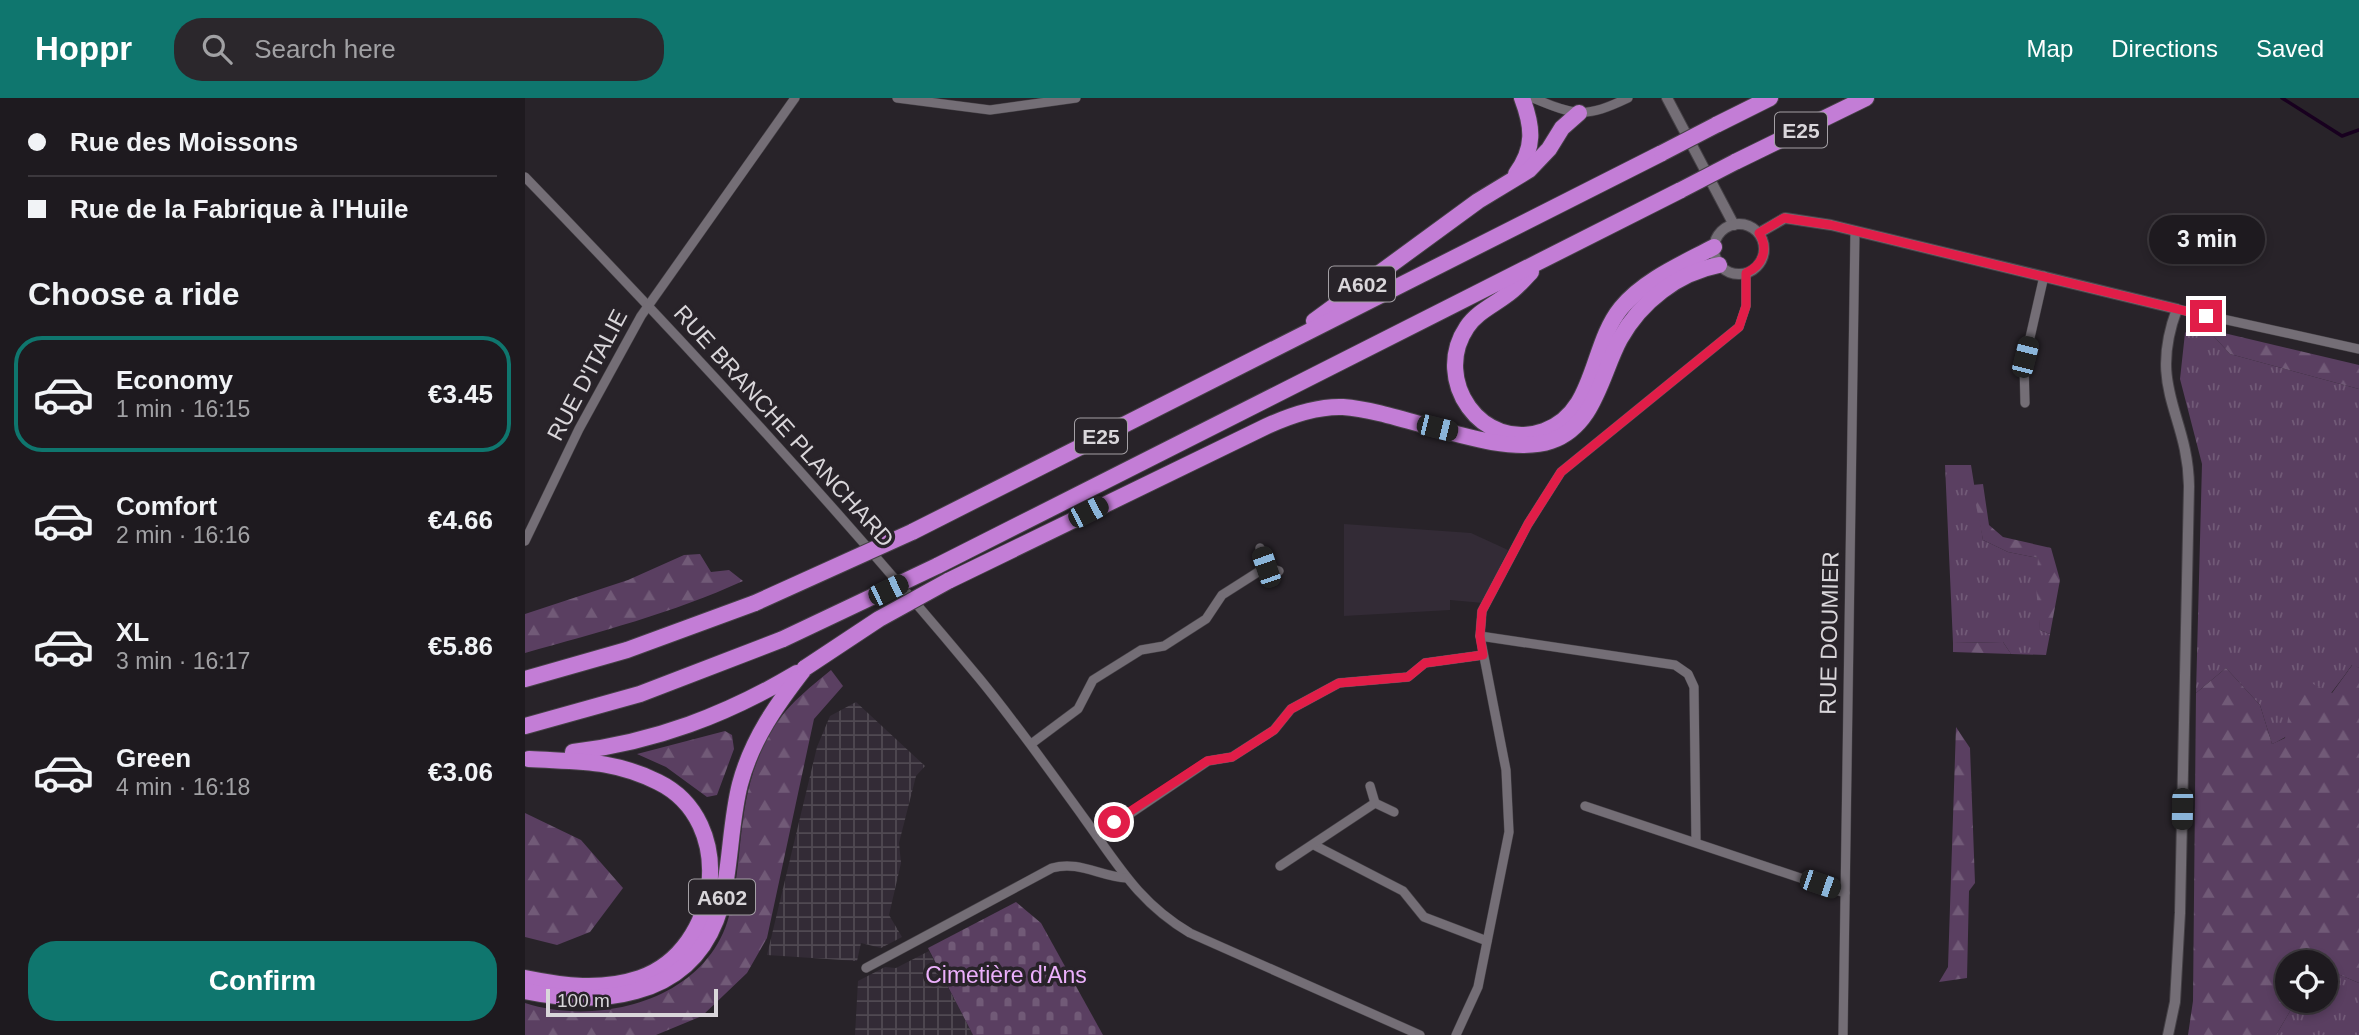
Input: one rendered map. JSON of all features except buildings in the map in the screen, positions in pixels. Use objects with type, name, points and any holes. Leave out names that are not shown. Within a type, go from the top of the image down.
[{"type":"highway","name":"A602","points":[[1511,180],[1526,161],[1531,146],[1530,120],[1522,98]]},
{"type":"highway","name":"E25","points":[[525,679],[627,650],[755,603],[912,532],[1770,98]]},
{"type":"highway","name":"E25","points":[[525,726],[641,694],[783,639],[937,566],[1866,98]]},
{"type":"highway","name":"A602","points":[[1290,340],[1345,296],[1529,170],[1549,149],[1562,128],[1579,113]]},
{"type":"highway","points":[[1542,261],[1511,293],[1480,313],[1467,327],[1456,350],[1454,369],[1457,388],[1464,402],[1486,425],[1502,432],[1542,432],[1562,422],[1580,401],[1608,327],[1619,309],[1635,293],[1714,247]]},
{"type":"highway","name":"A602","points":[[527,759],[610,748],[682,730],[729,711],[805,668],[879,619],[948,581],[1134,488],[1267,426],[1313,410],[1340,407],[1367,410],[1506,442],[1535,445],[1552,441],[1581,422],[1620,339],[1649,302],[1685,277],[1719,265]]},
{"type":"highway","name":"A602","points":[[1134,488],[1218,425]]},
{"type":"highway","name":"A602","points":[[525,991],[564,999],[625,996],[652,987],[680,969],[703,944],[716,920],[722,897],[735,809],[750,752],[766,720],[805,668]]},
{"type":"highway","name":"A602","points":[[525,978],[560,985],[612,984],[642,977],[669,962],[688,943],[703,919],[709,894],[711,867],[707,846],[697,823],[684,803],[661,783],[621,767],[581,759],[527,759]]},
{"type":"street","name":"RUE D'ITALIE","points":[[525,541],[597,394],[649,305],[795,98]]},
{"type":"street","points":[[897,98],[990,110],[1076,98]]},
{"type":"street","points":[[1533,98],[1579,113],[1597,113],[1628,98]]},
{"type":"street","points":[[1667,98],[1734,225]]},
{"type":"street","name":"RUE BRANCHE PLANCHARD","points":[[525,177],[649,305],[803,473],[980,679],[1031,744],[1127,878],[1160,916],[1189,933],[1420,1035]]},
{"type":"street","points":[[1759,233],[1784,218],[1855,231],[2177,309],[2359,349]]},
{"type":"street","points":[[1744,224],[1759,233],[1764,255],[1754,270],[1734,274],[1719,265],[1714,247],[1720,234],[1734,225],[1744,224]]},
{"type":"street","name":"RUE DOUMIER","points":[[1843,1035],[1855,231]]},
{"type":"street","points":[[1456,1035],[1478,987],[1506,858],[1510,803],[1480,636],[1482,611],[1528,524],[1561,472],[1739,327],[1746,306],[1746,273]]},
{"type":"street","points":[[2025,403],[2025,357],[2044,276]]},
{"type":"street","points":[[2168,1035],[2175,1002],[2180,913],[2189,486],[2187,454],[2165,379],[2167,344],[2177,309]]},
{"type":"street","points":[[1260,548],[1266,567]]},
{"type":"street","points":[[1031,744],[1078,709],[1093,680],[1141,650],[1164,646],[1206,619],[1222,595],[1266,567],[1279,571]]},
{"type":"street","points":[[1480,636],[1675,665],[1688,674],[1693,687],[1696,842]]},
{"type":"street","points":[[1097,836],[1207,761],[1232,757],[1274,730],[1291,709],[1330,687],[1339,683],[1408,677],[1425,663],[1483,655]]},
{"type":"street","points":[[1370,786],[1375,803],[1394,812]]},
{"type":"street","points":[[1280,866],[1375,803]]},
{"type":"street","points":[[1585,806],[1845,893]]},
{"type":"street","points":[[1314,845],[1403,891],[1424,917],[1487,941]]},
{"type":"street","points":[[866,968],[1052,868],[1078,866],[1112,877],[1127,878]]},
{"type":"shaded area","points":[[1344,524],[1471,533],[1508,550],[1483,603],[1450,600],[1450,610],[1344,616]]},
{"type":"shaded area","points":[[856,702],[925,766],[916,776],[899,843],[901,863],[889,915],[902,937],[881,948],[861,943],[857,961],[767,955],[817,747],[830,716]]},
{"type":"shaded area","points":[[929,951],[973,1035],[855,1035],[858,981],[885,967],[896,968]]},
{"type":"green space","points":[[2190,327],[2207,329],[2230,354],[2359,389],[2359,668],[2352,665],[2327,699],[2307,720],[2272,744],[2260,705],[2226,668],[2196,693],[2202,464],[2180,379],[2185,333]]},
{"type":"green space","points":[[2207,329],[2359,365],[2359,389],[2230,354]]},
{"type":"green space","points":[[1945,465],[1971,465],[1983,540],[2008,552],[2038,558],[2040,630],[2050,634],[2046,655],[2011,654],[2003,642],[1953,643]]},
{"type":"green space","points":[[1983,484],[1989,525],[2003,537],[2051,548],[2060,580],[2050,634],[2040,630],[2036,587],[2038,558],[2008,552],[1983,540],[1972,485]]},
{"type":"green space","points":[[700,554],[711,572],[729,570],[743,581],[663,612],[525,653],[525,614],[628,580],[684,555]]},
{"type":"green space","points":[[2003,642],[2011,654],[1953,652],[1953,643]]},
{"type":"green space","points":[[2353,664],[2359,668],[2359,983],[2338,974],[2338,950],[2275,950],[2275,1013],[2289,1013],[2276,1035],[2188,1035],[2193,1001],[2196,693],[2226,668],[2260,705],[2272,744],[2285,738],[2292,693],[2311,683],[2332,693]]},
{"type":"green space","points":[[831,670],[843,686],[814,719],[767,938],[747,973],[702,1016],[656,1035],[525,1035],[525,1003],[554,1010],[616,1008],[647,1000],[674,987],[698,968],[717,945],[729,916],[743,818],[758,759],[772,730],[788,708]]},
{"type":"green space","points":[[1956,727],[1970,748],[1975,883],[1969,891],[1967,978],[1939,982],[1948,967]]},
{"type":"green space","points":[[725,731],[732,735],[734,749],[717,795],[707,797],[666,767],[637,754]]},
{"type":"green space","points":[[525,813],[581,840],[623,888],[590,932],[557,945],[525,937]]},
{"type":"green space","name":"Cimetière d'Ans","points":[[1016,902],[1041,923],[1103,1035],[973,1035],[928,948]]},
{"type":"green space","points":[[2338,974],[2359,983],[2359,1035],[2276,1035],[2289,1013],[2338,1013]]},
{"type":"waterway","points":[[2282,98],[2342,136],[2359,130]]},
{"type":"route","points":[[1114,822],[1207,761],[1232,757],[1274,730],[1291,709],[1339,683],[1408,677],[1425,663],[1483,655],[1480,636],[1482,611],[1543,498],[1561,472],[1739,327],[1746,306],[1746,273],[1754,270],[1764,255],[1759,233],[1784,218],[1831,225],[2206,316]]}]
